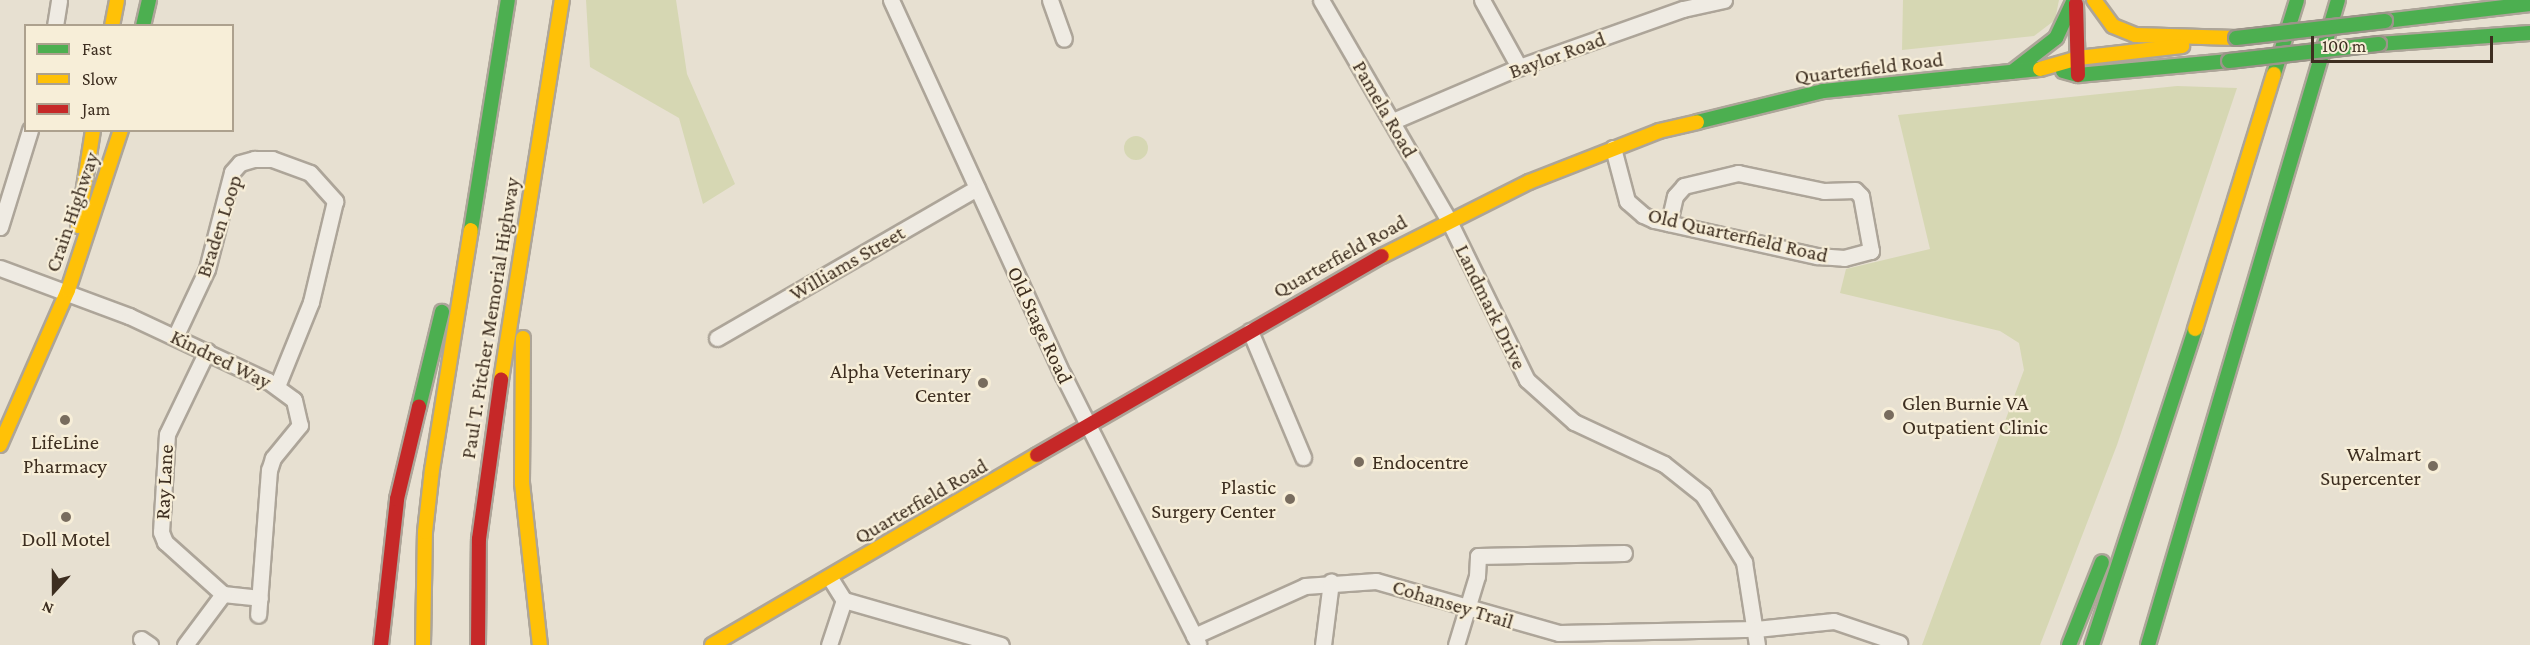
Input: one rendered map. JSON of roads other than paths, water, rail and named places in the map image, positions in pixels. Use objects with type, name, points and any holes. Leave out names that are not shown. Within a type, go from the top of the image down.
[{"type":"main road","points":[[112,24],[117,0]]},
{"type":"main road","points":[[143,24],[149,0]]},
{"type":"main road","name":"Paul T. Pitcher Memorial Highway","points":[[423,645],[425,532],[432,470],[508,0]]},
{"type":"main road","name":"Paul T. Pitcher Memorial Highway","points":[[478,645],[479,539],[485,481],[549,93],[562,0]]},
{"type":"main road","points":[[2075,0],[2078,75]]},
{"type":"main road","points":[[2012,72],[2056,38],[2075,0]]},
{"type":"main road","points":[[2092,0],[2114,26],[2135,35],[2236,38]]},
{"type":"main road","points":[[2092,0],[2095,74]]},
{"type":"main road","points":[[2258,129],[2288,0]]},
{"type":"main road","points":[[2092,645],[2144,492],[2297,0]]},
{"type":"main road","points":[[2148,645],[2337,0]]},
{"type":"main road","points":[[2295,139],[2347,0]]},
{"type":"main road","name":"Quarterfield Road","points":[[712,645],[1090,428],[1250,331],[1448,219],[1613,148],[1659,131],[1823,91],[2051,68],[2078,58],[2094,46],[2236,38],[2530,4]]},
{"type":"main road","name":"Quarterfield Road","points":[[2051,68],[2078,75],[2095,74],[2379,44],[2530,33]]},
{"type":"main road","points":[[540,645],[524,523],[520,399],[525,306],[549,93]]},
{"type":"main road","name":"Crain Highway","points":[[68,291],[93,132]]},
{"type":"main road","name":"Crain Highway","points":[[68,291],[120,132]]},
{"type":"main road","points":[[381,645],[388,555],[407,442],[480,169]]},
{"type":"main road","points":[[0,445],[68,291]]},
{"type":"main road","points":[[2156,645],[2210,433]]},
{"type":"main road","points":[[2068,645],[2113,534],[2144,492]]},
{"type":"street","points":[[55,24],[59,0]]},
{"type":"street","name":"Old Stage Road","points":[[891,0],[1090,428],[1197,641]]},
{"type":"street","points":[[1050,0],[1064,39]]},
{"type":"street","name":"Pamela Road","points":[[1321,0],[1448,219]]},
{"type":"street","points":[[1482,0],[1519,67]]},
{"type":"street","name":"Baylor Road","points":[[1393,121],[1519,67],[1682,5],[1724,0]]},
{"type":"street","points":[[0,227],[29,132]]},
{"type":"street","name":"Old Quarterfield Road","points":[[1613,148],[1627,201],[1643,215],[1669,223],[1817,256],[1844,258],[1871,251],[1861,196],[1855,190],[1824,191],[1738,174],[1684,186],[1675,196],[1669,223]]},
{"type":"street","name":"Braden Loop","points":[[175,337],[207,269],[232,172],[240,163],[255,159],[272,159],[310,173],[335,201],[311,302],[277,386]]},
{"type":"street","name":"Williams Street","points":[[717,338],[977,188]]},
{"type":"street","name":"Landmark Drive","points":[[1448,219],[1513,357],[1543,399],[1599,437],[1642,453],[1687,478],[1717,511],[1744,562],[1757,645]]},
{"type":"street","name":"Kindred Way","points":[[0,268],[68,291],[207,351],[277,386],[294,400],[301,416],[297,432],[271,463],[258,615]]},
{"type":"street","points":[[1250,331],[1303,457]]},
{"type":"street","name":"Ray Lane","points":[[207,351],[167,434],[161,532],[165,542],[223,594]]},
{"type":"street","points":[[1456,645],[1478,556],[1624,553]]},
{"type":"street","points":[[830,578],[844,600],[1000,645]]},
{"type":"street","name":"Cohansey Trail","points":[[1197,641],[1305,586],[1331,582],[1376,581],[1406,587],[1466,608],[1559,633],[1652,637],[1834,621],[1899,643]]},
{"type":"street","points":[[1323,645],[1331,582]]},
{"type":"street","points":[[185,645],[223,594],[260,598]]},
{"type":"street","points":[[829,645],[844,600]]},
{"type":"place","name":"Alpha Veterinary Center","points":[[983,383]]},
{"type":"place","name":"Glen Burnie VA Outpatient Clinic","points":[[1889,415]]},
{"type":"place","name":"LifeLine Pharmacy","points":[[65,420]]},
{"type":"place","name":"Endocentre","points":[[1359,462]]},
{"type":"place","name":"Walmart Supercenter","points":[[2433,466]]},
{"type":"place","name":"Plastic Surgery Center","points":[[1290,499]]},
{"type":"place","name":"Doll Motel","points":[[66,517]]}]
